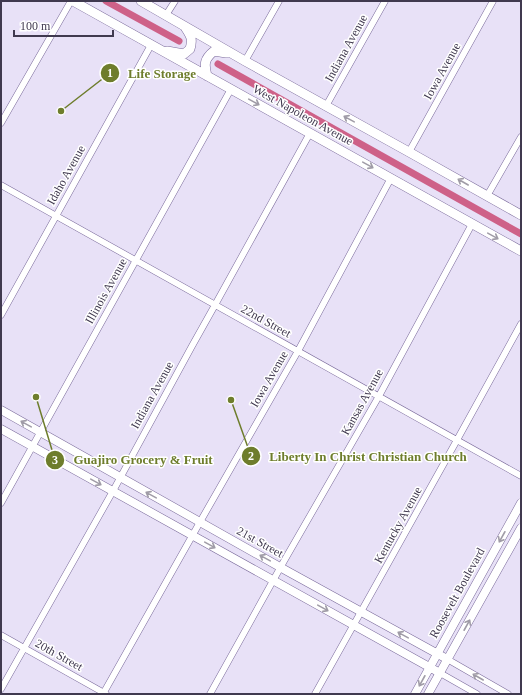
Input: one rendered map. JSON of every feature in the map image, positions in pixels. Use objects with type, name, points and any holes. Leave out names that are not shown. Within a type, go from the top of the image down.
[{"type":"main road","name":"West Napoleon Avenue","points":[[72,1],[521,251]]},
{"type":"main road","name":"West Napoleon Avenue","points":[[141,1],[245,61],[521,215]]},
{"type":"main road","points":[[162,51],[184,54],[190,49],[192,42],[191,36],[185,26]]},
{"type":"main road","points":[[207,76],[204,67],[208,55],[214,51],[234,54]]},
{"type":"street","points":[[1,124],[72,1]]},
{"type":"street","points":[[166,15],[175,1]]},
{"type":"street","points":[[245,61],[279,1]]},
{"type":"street","name":"Indiana Avenue","points":[[326,106],[385,1]]},
{"type":"street","name":"Iowa Avenue","points":[[409,152],[493,1]]},
{"type":"street","name":"Idaho Avenue","points":[[1,316],[151,45]]},
{"type":"street","name":"Illinois Avenue","points":[[1,503],[231,89]]},
{"type":"street","name":"Indiana Avenue","points":[[1,689],[113,491],[310,133]]},
{"type":"street","points":[[488,196],[521,137]]},
{"type":"street","name":"Iowa Avenue","points":[[104,694],[298,351],[391,178]]},
{"type":"street","name":"22nd Street","points":[[1,185],[521,476]]},
{"type":"street","name":"Kansas Avenue","points":[[210,694],[379,396],[472,224]]},
{"type":"street","name":"Kentucky Avenue","points":[[315,694],[458,440],[521,324]]},
{"type":"street","name":"21st Street","points":[[1,410],[448,659],[508,694]]},
{"type":"street","points":[[1,428],[477,694]]},
{"type":"street","name":"Roosevelt Boulevard","points":[[414,694],[521,503]]},
{"type":"street","name":"Roosevelt Boulevard","points":[[428,694],[521,528]]},
{"type":"street","name":"20th Street","points":[[1,635],[104,694]]},
{"type":"waterway","points":[[106,1],[179,41]]},
{"type":"waterway","points":[[218,64],[521,234]]},
{"type":"place","name":"Life Storage","points":[[61,111]]},
{"type":"place","name":"Guajiro Grocery & Fruit","points":[[36,397]]},
{"type":"place","name":"Liberty In Christ Christian Church","points":[[231,400]]}]
